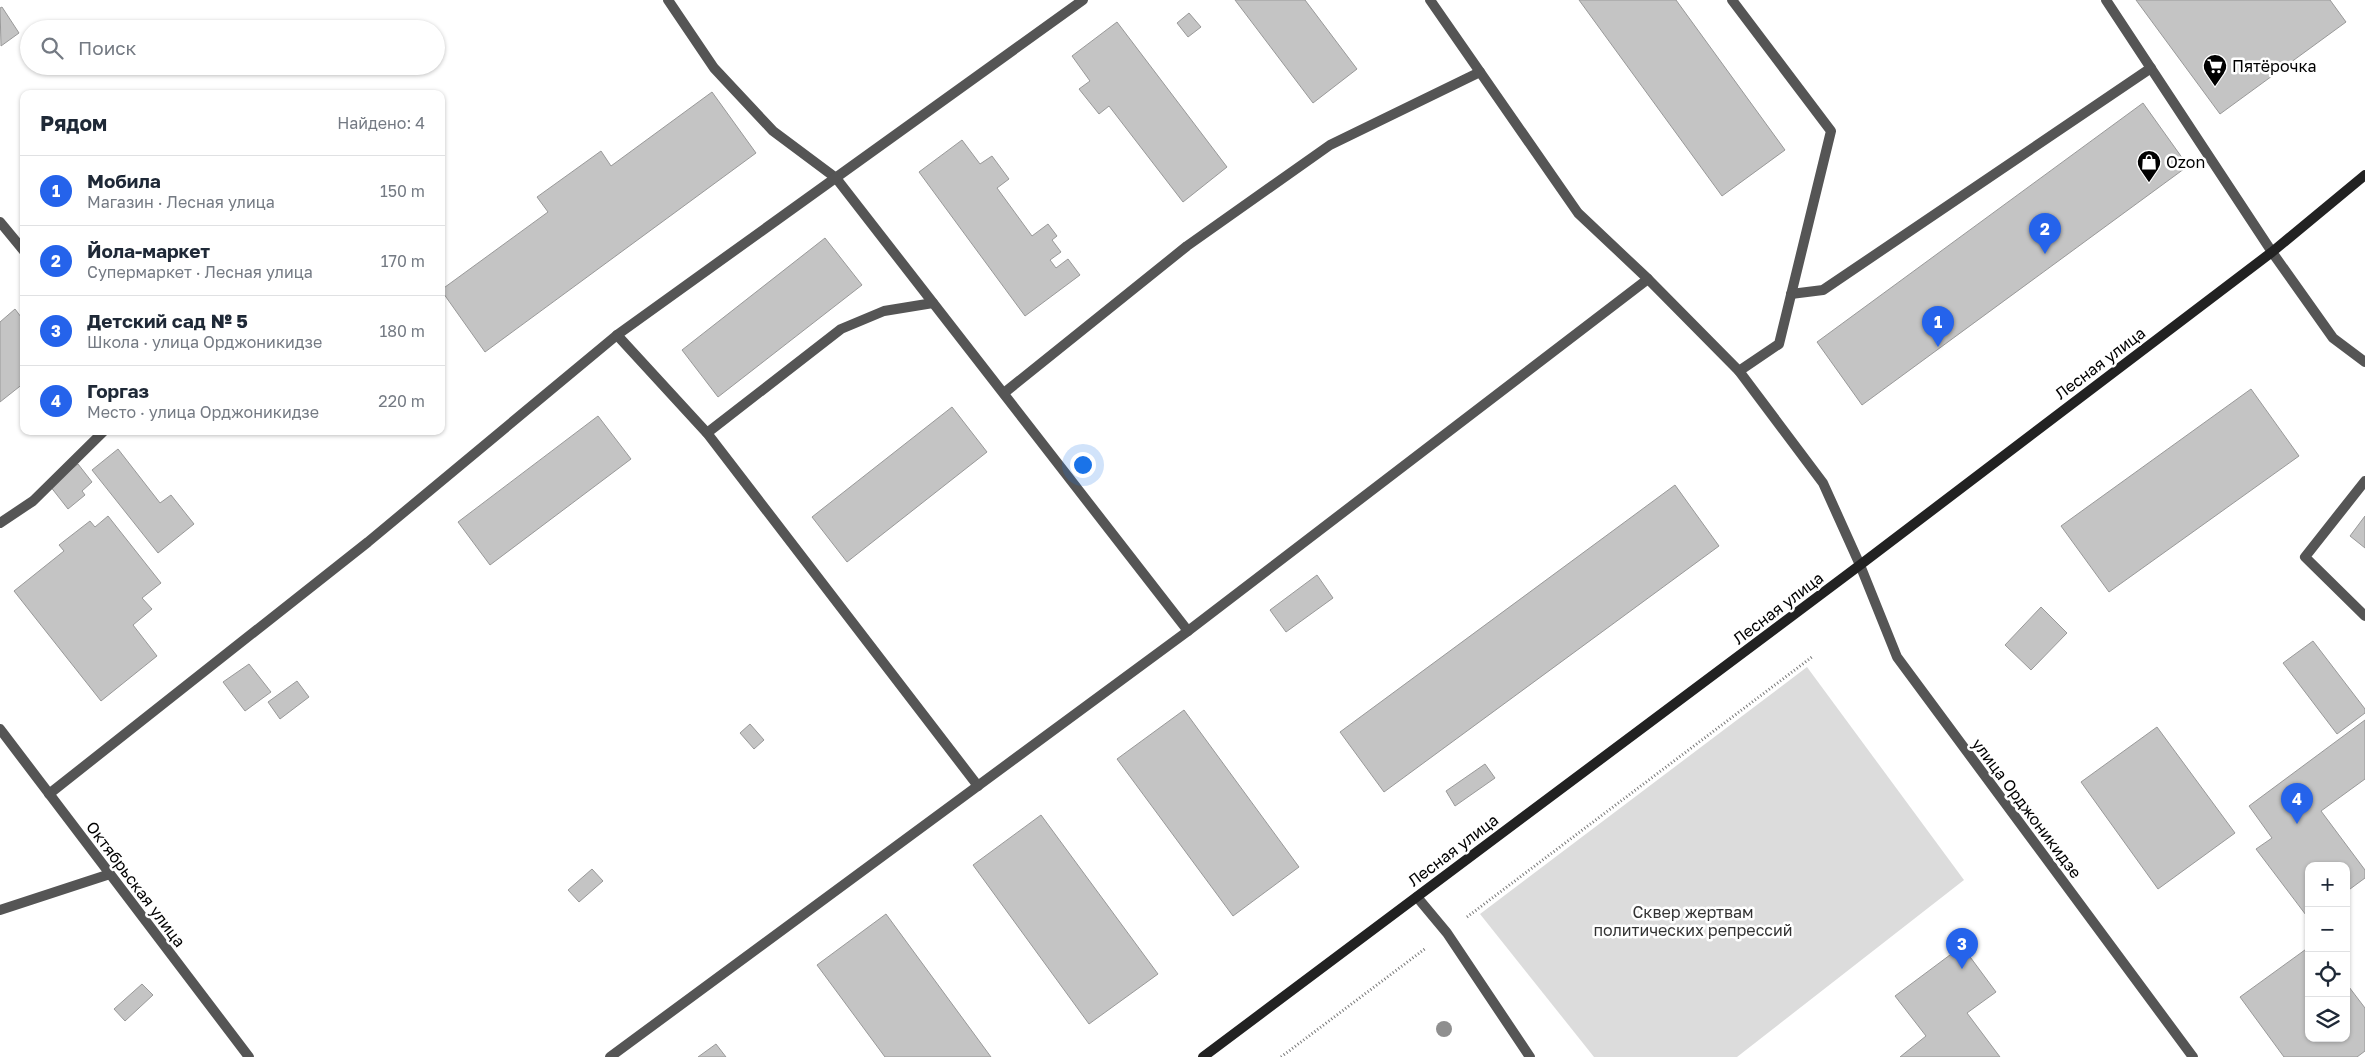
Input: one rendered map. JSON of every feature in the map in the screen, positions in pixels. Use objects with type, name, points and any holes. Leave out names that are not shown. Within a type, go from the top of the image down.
[{"type":"main road","name":"Лесная улица","points":[[1203,1057],[1860,565],[2272,252],[2365,175]]},
{"type":"street","points":[[668,0],[714,68],[772,131],[836,178],[1188,631]]},
{"type":"street","points":[[49,794],[368,542],[617,335],[1083,0]]},
{"type":"street","name":"улица Орджоникидзе","points":[[1430,0],[1578,213],[1648,279],[1739,371],[1823,483],[1860,565],[1897,657],[2193,1057]]},
{"type":"street","points":[[1732,0],[1831,131],[1779,344],[1739,371]]},
{"type":"street","points":[[2106,0],[2272,252],[2333,338],[2365,362]]},
{"type":"street","points":[[1791,294],[1823,290],[2150,68]]},
{"type":"street","points":[[1004,393],[1187,246],[1330,145],[1480,72]]},
{"type":"street","points":[[0,222],[20,246]]},
{"type":"street","points":[[610,1057],[1188,631],[1648,279]]},
{"type":"street","points":[[708,433],[841,329],[884,311],[933,303]]},
{"type":"street","points":[[617,335],[708,433],[978,786]]},
{"type":"street","points":[[0,523],[33,501],[100,435]]},
{"type":"street","points":[[2365,482],[2305,557],[2365,616]]},
{"type":"street","name":"Октябрьская улица","points":[[0,729],[249,1057]]},
{"type":"street","points":[[0,910],[110,874]]},
{"type":"street","points":[[1417,896],[1447,933],[1530,1057]]},
{"type":"path","points":[[1281,1057],[1812,657]]},
{"type":"green space","name":"Cквер жертвам политических репрессий","points":[[1807,667],[1964,880],[1737,1057],[1594,1057],[1480,914]]},
{"type":"building","points":[[1235,0],[1305,0],[1357,69],[1313,103]]},
{"type":"building","points":[[1579,0],[1676,0],[1785,150],[1722,196]]},
{"type":"building","points":[[2136,0],[2330,0],[2346,22],[2220,114]]},
{"type":"building","points":[[2,7],[19,33],[1,46],[0,8]]},
{"type":"building","points":[[1189,13],[1201,27],[1188,37],[1177,23]]},
{"type":"building","points":[[1117,22],[1227,167],[1183,202],[1109,106],[1099,114],[1079,89],[1090,81],[1072,56]]},
{"type":"building","points":[[712,92],[756,153],[485,352],[445,296],[445,287],[548,212],[537,197],[601,151],[611,166]]},
{"type":"building","points":[[2143,103],[2188,166],[1862,405],[1817,342]]},
{"type":"building","points":[[962,140],[980,164],[992,156],[1009,179],[997,188],[1032,236],[1048,224],[1057,236],[1052,240],[1061,252],[1050,260],[1056,268],[1068,259],[1080,275],[1025,316],[919,172]]},
{"type":"building","points":[[825,238],[862,285],[718,397],[682,350]]},
{"type":"building","points":[[15,309],[20,316],[20,386],[0,402],[0,322]]},
{"type":"building","points":[[2251,389],[2299,456],[2109,592],[2061,526]]},
{"type":"building","points":[[952,407],[987,452],[847,562],[812,517]]},
{"type":"building","points":[[598,416],[631,459],[490,565],[458,522]]},
{"type":"building","points":[[118,449],[160,503],[171,495],[194,524],[158,553],[92,470]]},
{"type":"building","points":[[78,464],[92,482],[82,491],[85,495],[68,509],[50,486]]},
{"type":"building","points":[[1675,485],[1719,546],[1384,792],[1340,732]]},
{"type":"building","points":[[108,516],[161,583],[142,598],[152,609],[133,625],[157,656],[101,701],[14,591],[64,551],[59,545],[90,521],[95,527]]},
{"type":"building","points":[[2365,516],[2365,548],[2350,536]]},
{"type":"building","points":[[1317,575],[1333,598],[1286,632],[1270,610]]},
{"type":"building","points":[[2041,607],[2067,633],[2031,670],[2005,645]]},
{"type":"building","points":[[2313,641],[2365,709],[2365,713],[2337,734],[2283,663]]},
{"type":"building","points":[[249,664],[271,692],[245,711],[223,682]]},
{"type":"building","points":[[297,681],[309,697],[280,719],[268,702]]},
{"type":"building","points":[[1184,710],[1299,867],[1233,916],[1117,759]]},
{"type":"building","points":[[2365,720],[2365,779],[2321,811],[2365,870],[2365,878],[2350,889],[2350,862],[2305,862],[2305,914],[2256,849],[2272,838],[2249,806]]},
{"type":"building","points":[[750,724],[764,740],[754,749],[740,733]]},
{"type":"building","points":[[2157,727],[2235,833],[2158,889],[2081,782]]},
{"type":"building","points":[[1485,764],[1495,778],[1455,806],[1446,791]]},
{"type":"building","points":[[1041,815],[1158,974],[1089,1024],[973,865]]},
{"type":"building","points":[[592,869],[603,881],[579,902],[568,890]]},
{"type":"building","points":[[886,914],[991,1057],[885,1057],[817,965]]},
{"type":"building","points":[[1962,946],[1996,992],[1967,1013],[2000,1057],[1900,1057],[1926,1036],[1895,996]]},
{"type":"building","points":[[2305,950],[2305,1042],[2350,1042],[2350,988],[2365,1008],[2365,1051],[2357,1057],[2284,1057],[2240,997]]},
{"type":"building","points":[[142,984],[153,995],[125,1021],[114,1009]]},
{"type":"building","points":[[716,1044],[726,1057],[698,1057]]},
{"type":"place","name":"Пятёрочка","points":[[2215,87]]},
{"type":"place","name":"Ozon","points":[[2149,183]]},
{"type":"place","name":"Йола-маркет","points":[[2045,254]]},
{"type":"place","name":"Мобила","points":[[1938,347]]},
{"type":"place","name":"Горгаз","points":[[2297,824]]},
{"type":"place","name":"Детский сад № 5","points":[[1962,969]]}]
